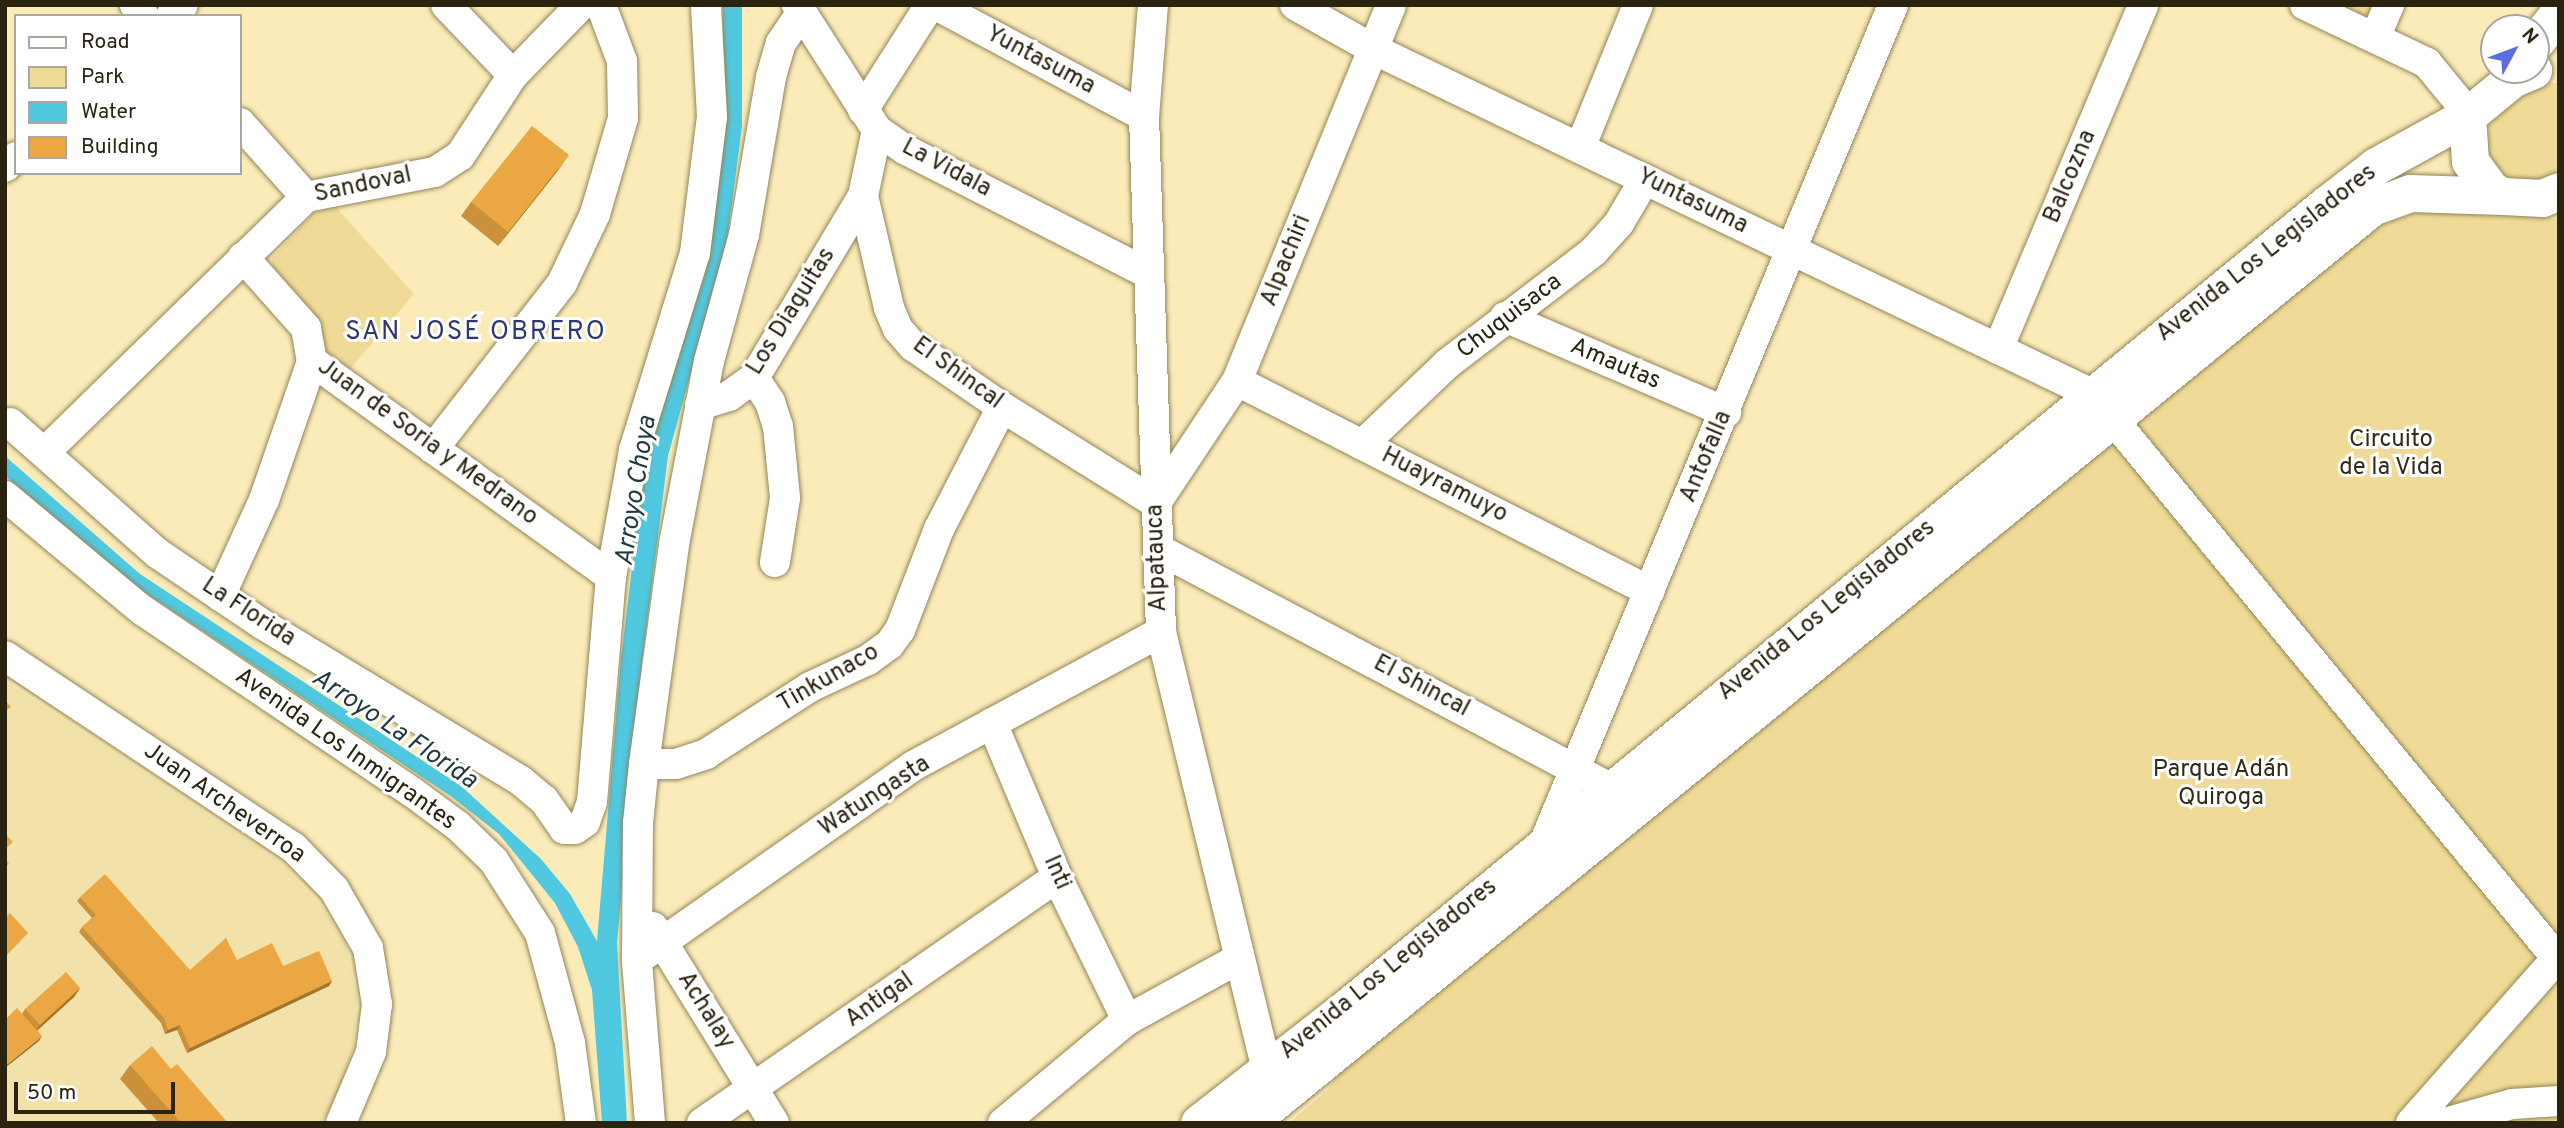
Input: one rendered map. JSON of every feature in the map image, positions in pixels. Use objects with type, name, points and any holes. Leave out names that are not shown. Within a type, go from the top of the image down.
[{"type":"main road","name":"Avenida Los Legisladores","points":[[1199,1123],[1276,1082],[1517,907],[2102,407],[2376,166],[2468,115],[2509,84]]},
{"type":"main road","points":[[2468,115],[2467,146],[2476,173],[2503,196]]},
{"type":"main road","name":"Avenida Los Legisladores","points":[[1248,1123],[1276,1082],[1610,788],[2102,407],[2372,207],[2410,193],[2553,197]]},
{"type":"street","points":[[446,5],[513,75]]},
{"type":"street","name":"Sandoval","points":[[45,452],[306,197],[435,172],[460,156],[513,75],[581,5]]},
{"type":"street","points":[[433,449],[562,283],[595,214],[623,118],[622,61],[601,5]]},
{"type":"street","points":[[611,577],[634,450],[695,253],[712,117],[706,5]]},
{"type":"street","points":[[870,120],[930,5]]},
{"type":"street","name":"Yuntasuma","points":[[936,5],[1144,116]]},
{"type":"street","name":"Alpatauca","points":[[1153,5],[1144,116],[1147,273],[1161,632],[1238,959],[1276,1082]]},
{"type":"street","name":"Yuntasuma","points":[[1294,5],[1373,49],[1998,349],[2102,407]]},
{"type":"street","name":"Alpachiri","points":[[1156,503],[1237,382],[1391,5]]},
{"type":"street","points":[[1580,148],[1638,5]]},
{"type":"street","name":"Antofalla","points":[[1517,907],[1794,251],[1893,5]]},
{"type":"street","name":"Balcozna","points":[[1998,349],[2143,5]]},
{"type":"street","points":[[2305,5],[2427,62],[2468,115]]},
{"type":"street","points":[[2375,38],[2389,5]]},
{"type":"street","points":[[650,1123],[637,960],[643,764],[675,539],[700,405],[744,236],[771,77],[780,43],[799,9]]},
{"type":"street","name":"La Vidala","points":[[799,9],[870,120],[906,150],[1147,273]]},
{"type":"street","name":"El Shincal","points":[[870,120],[863,196],[889,308],[898,329],[913,346],[1002,407],[1156,503]]},
{"type":"street","points":[[242,125],[306,197]]},
{"type":"street","name":"Chuquisaca","points":[[1362,445],[1447,364],[1594,251],[1619,223],[1645,179]]},
{"type":"street","name":"Los Diaguitas","points":[[700,405],[729,396],[754,379],[863,196]]},
{"type":"street","name":"Juan de Soria y Medrano","points":[[243,257],[306,328],[312,361],[611,577]]},
{"type":"street","name":"Amautas","points":[[1505,317],[1726,412]]},
{"type":"street","points":[[220,596],[264,500],[312,361]]},
{"type":"street","points":[[754,379],[770,402],[778,426],[785,498],[775,562]]},
{"type":"street","name":"Huayramuyo","points":[[1237,382],[1650,591]]},
{"type":"street","name":"Tinkunaco","points":[[643,764],[676,764],[706,754],[810,687],[868,660],[889,645],[900,630],[939,529],[1002,407]]},
{"type":"street","points":[[2102,407],[2557,961],[2411,1123]]},
{"type":"street","name":"La Florida","points":[[10,423],[157,553],[220,596],[521,781],[544,800],[564,829],[575,830],[585,822],[593,802],[611,577]]},
{"type":"street","name":"Avenida Los Inmigrantes","points":[[5,496],[142,610],[412,792],[458,826],[494,861],[521,897],[544,946],[570,1043],[581,1123]]},
{"type":"street","name":"El Shincal","points":[[1158,549],[1610,788]]},
{"type":"street","name":"Watungasta","points":[[637,960],[913,766],[1161,632]]},
{"type":"street","name":"Juan Archeverroa","points":[[5,656],[293,847],[334,889],[368,948],[377,1004],[371,1052],[341,1123]]},
{"type":"street","name":"Inti","points":[[992,723],[1057,877],[1127,1020]]},
{"type":"street","name":"Antigal","points":[[702,1123],[1057,877]]},
{"type":"street","name":"Achalay","points":[[637,898],[774,1123]]},
{"type":"street","points":[[1003,1123],[1127,1020],[1238,959]]},
{"type":"street","points":[[2445,1123],[2512,1104],[2559,1101]]},
{"type":"shaded area","points":[[5,681],[281,863],[321,906],[346,945],[357,999],[353,1048],[338,1094],[321,1123],[5,1123]]},
{"type":"green space","points":[[2332,5],[2381,5],[2363,17]]},
{"type":"green space","points":[[2559,83],[2559,172],[2542,181],[2505,178],[2488,158],[2489,121],[2500,105],[2541,84]]},
{"type":"green space","points":[[334,205],[414,294],[345,375],[320,355],[276,280],[271,259],[313,214]]},
{"type":"green space","name":"Parque Adán Quiroga","points":[[2487,210],[2555,219],[2559,216],[2559,1123],[1289,1123],[1326,1091],[1348,1063],[2370,229],[2419,212]]},
{"type":"water","points":[[723,5],[742,5],[742,126],[727,241],[668,456],[642,663],[617,943],[627,1123],[602,1123],[592,990],[578,947],[555,903],[499,834],[452,797],[132,584],[5,475],[5,456],[140,574],[461,786],[541,859],[570,894],[597,941],[621,659],[646,452],[721,124]]},
{"type":"building","points":[[532,126],[569,155],[508,232],[471,202]]},
{"type":"building","points":[[5,700],[11,707],[5,711]]},
{"type":"building","points":[[5,834],[13,842],[5,849]]},
{"type":"building","points":[[105,874],[190,970],[226,938],[237,960],[272,943],[283,966],[319,951],[332,981],[190,1048],[180,1025],[168,1030],[164,1018],[82,927],[96,915],[80,897]]},
{"type":"building","points":[[10,913],[28,933],[5,957],[5,918]]},
{"type":"building","points":[[66,972],[80,988],[40,1025],[25,1009]]},
{"type":"building","points":[[17,1008],[42,1036],[5,1066],[5,1020]]},
{"type":"building","points":[[152,1046],[171,1069],[177,1064],[228,1123],[181,1123],[130,1065]]},
{"type":"district","name":"SAN JOSÉ OBRERO","points":[[476,333]]},
{"type":"park label","name":"Circuito de la Vida","points":[[2391,455]]},
{"type":"water label","name":"Arroyo Choya","points":[[637,491]]},
{"type":"water label","name":"Arroyo La Florida","points":[[394,730]]}]
